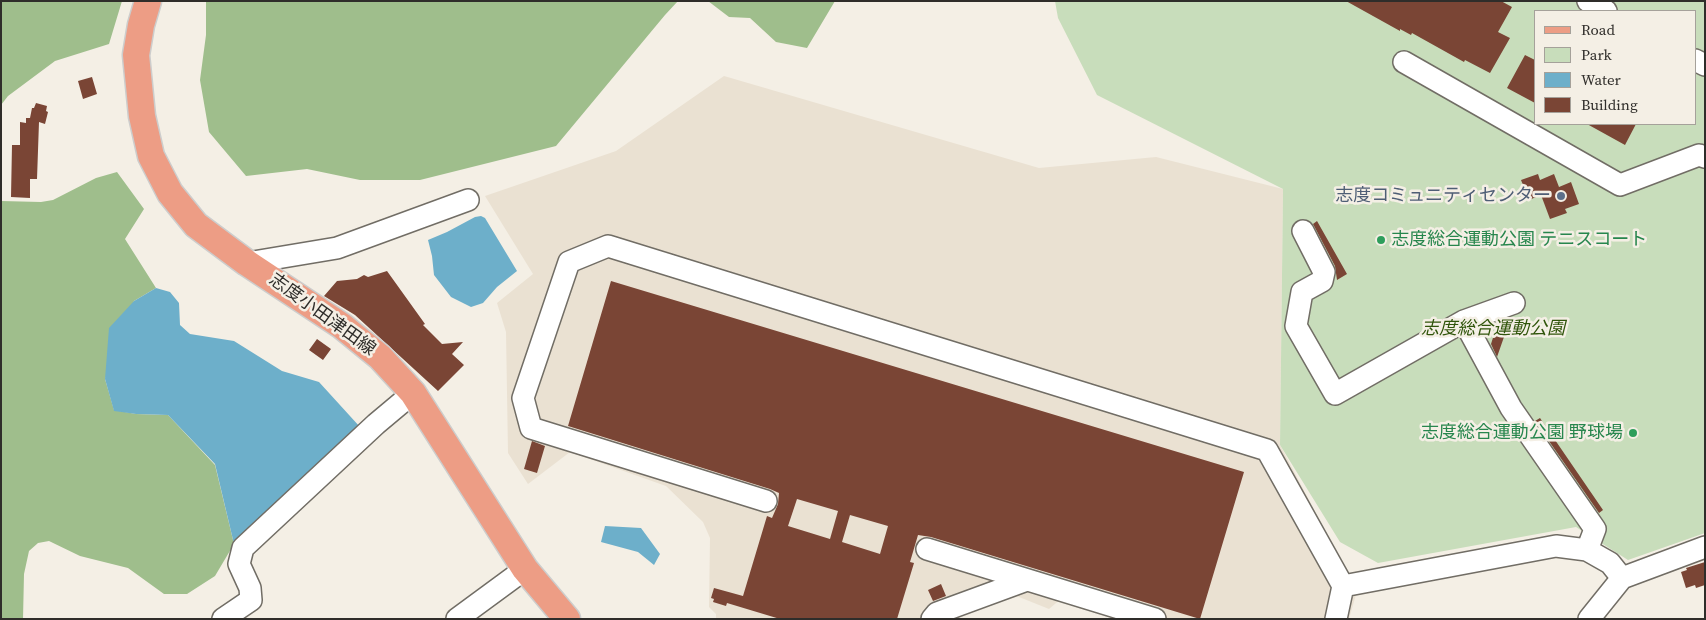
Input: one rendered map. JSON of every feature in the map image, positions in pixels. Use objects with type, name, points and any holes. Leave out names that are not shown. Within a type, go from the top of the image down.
[{"type":"main road","name":"志度小田津田線","points":[[148,1],[141,25],[136,55],[142,116],[152,156],[170,193],[196,225],[247,263],[342,326],[380,357],[412,393],[525,569],[567,619]]},
{"type":"street","points":[[1588,1],[1604,10]]},
{"type":"street","points":[[1404,62],[1620,186],[1699,155],[1705,157]]},
{"type":"street","points":[[247,263],[337,248],[468,200]]},
{"type":"street","points":[[1302,231],[1324,272],[1322,281],[1302,292],[1296,326],[1335,394],[1464,321],[1514,303]]},
{"type":"street","points":[[766,500],[531,428],[523,398],[569,262],[608,246],[1267,450],[1343,586],[1336,619]]},
{"type":"street","points":[[1464,321],[1512,408],[1594,529],[1587,550]]},
{"type":"street","points":[[223,619],[251,600],[250,588],[239,564],[243,548],[412,393]]},
{"type":"street","points":[[1343,586],[1556,546],[1587,550],[1610,563],[1622,578]]},
{"type":"street","points":[[1589,619],[1622,578],[1705,547]]},
{"type":"street","points":[[926,549],[1155,619]]},
{"type":"street","points":[[457,619],[525,569]]},
{"type":"street","points":[[932,619],[936,613],[1027,580]]},
{"type":"shaded area","points":[[724,76],[1039,168],[1156,157],[1283,189],[1280,445],[1357,591],[1349,619],[1119,619],[1062,598],[1049,609],[1009,593],[947,619],[716,619],[716,614],[709,607],[710,538],[703,522],[666,486],[570,452],[528,484],[508,453],[506,332],[497,303],[533,274],[485,196],[616,151]]},
{"type":"green space","points":[[1,1],[122,1],[109,44],[55,61],[8,96],[1,105]]},
{"type":"green space","points":[[206,1],[678,1],[556,146],[420,180],[360,180],[307,169],[246,176],[209,132],[200,80],[206,35]]},
{"type":"green space","points":[[708,1],[835,1],[807,48],[776,42],[750,18],[729,17]]},
{"type":"green space","name":"志度総合運動公園","points":[[1055,1],[1705,1],[1705,533],[1628,560],[1576,527],[1378,563],[1340,542],[1280,445],[1283,189],[1097,95],[1058,18]]},
{"type":"green space","points":[[117,172],[144,209],[125,239],[156,288],[134,301],[105,379],[114,410],[136,414],[168,415],[215,465],[234,544],[215,576],[187,594],[164,594],[128,568],[80,556],[49,541],[38,543],[29,551],[24,574],[23,619],[1,619],[1,201],[41,202],[53,200],[96,178]]},
{"type":"water","points":[[481,216],[485,218],[517,271],[497,287],[483,303],[471,307],[451,297],[434,275],[428,240],[475,217]]},
{"type":"water","points":[[156,288],[170,292],[179,303],[180,325],[190,334],[234,341],[282,371],[319,382],[360,427],[234,544],[215,464],[168,415],[114,411],[105,379],[109,328],[134,301]]},
{"type":"water","points":[[605,526],[641,528],[660,554],[654,565],[638,552],[601,542]]},
{"type":"building","points":[[1346,1],[1501,1],[1512,7],[1498,32],[1510,38],[1490,73],[1465,60],[1464,62],[1412,33],[1411,35],[1400,29],[1400,31]]},
{"type":"building","points":[[1525,55],[1534,60],[1534,102],[1507,88]]},
{"type":"building","points":[[92,77],[97,94],[83,99],[78,81]]},
{"type":"building","points":[[36,103],[47,106],[46,111],[48,112],[45,124],[39,122],[37,179],[30,179],[30,198],[11,197],[12,145],[20,145],[20,122],[26,123],[26,118],[30,118],[32,108],[34,108]]},
{"type":"building","points":[[1589,125],[1635,125],[1625,145]]},
{"type":"building","name":"志度コミュニティセンター","points":[[1538,174],[1540,180],[1554,174],[1559,187],[1571,182],[1579,204],[1565,209],[1567,213],[1550,219],[1541,195],[1529,200],[1521,180]]},
{"type":"building","points":[[1317,221],[1347,274],[1337,280],[1335,266],[1313,224]]},
{"type":"building","points":[[387,271],[425,324],[423,325],[442,344],[463,342],[452,354],[464,365],[438,391],[355,315],[324,296],[337,281],[357,279],[364,275],[368,277]]},
{"type":"building","points":[[611,281],[1244,472],[1200,619],[931,537],[918,535],[910,562],[914,563],[897,619],[780,619],[727,603],[726,606],[713,602],[714,599],[711,598],[714,588],[743,596],[767,516],[772,518],[778,504],[779,493],[568,426]],"holes":[[[797,499],[838,511],[830,539],[788,526]],[[850,515],[888,526],[880,554],[842,542]]]},
{"type":"building","points":[[1511,317],[1497,357],[1491,344],[1498,322]]},
{"type":"building","points":[[317,339],[331,349],[323,360],[309,350]]},
{"type":"building","points":[[1540,418],[1603,510],[1599,513],[1535,421]]},
{"type":"building","points":[[532,441],[545,446],[537,473],[524,469]]},
{"type":"building","points":[[1705,562],[1705,585],[1696,588],[1695,585],[1686,588],[1681,572],[1687,570],[1686,568]]},
{"type":"building","points":[[941,584],[946,596],[933,601],[928,590]]},
{"type":"place","name":"志度コミュニティセンター","points":[[1561,196]]},
{"type":"place","name":"志度総合運動公園 テニスコート","points":[[1381,240]]},
{"type":"place","name":"志度総合運動公園 野球場","points":[[1633,433]]}]
